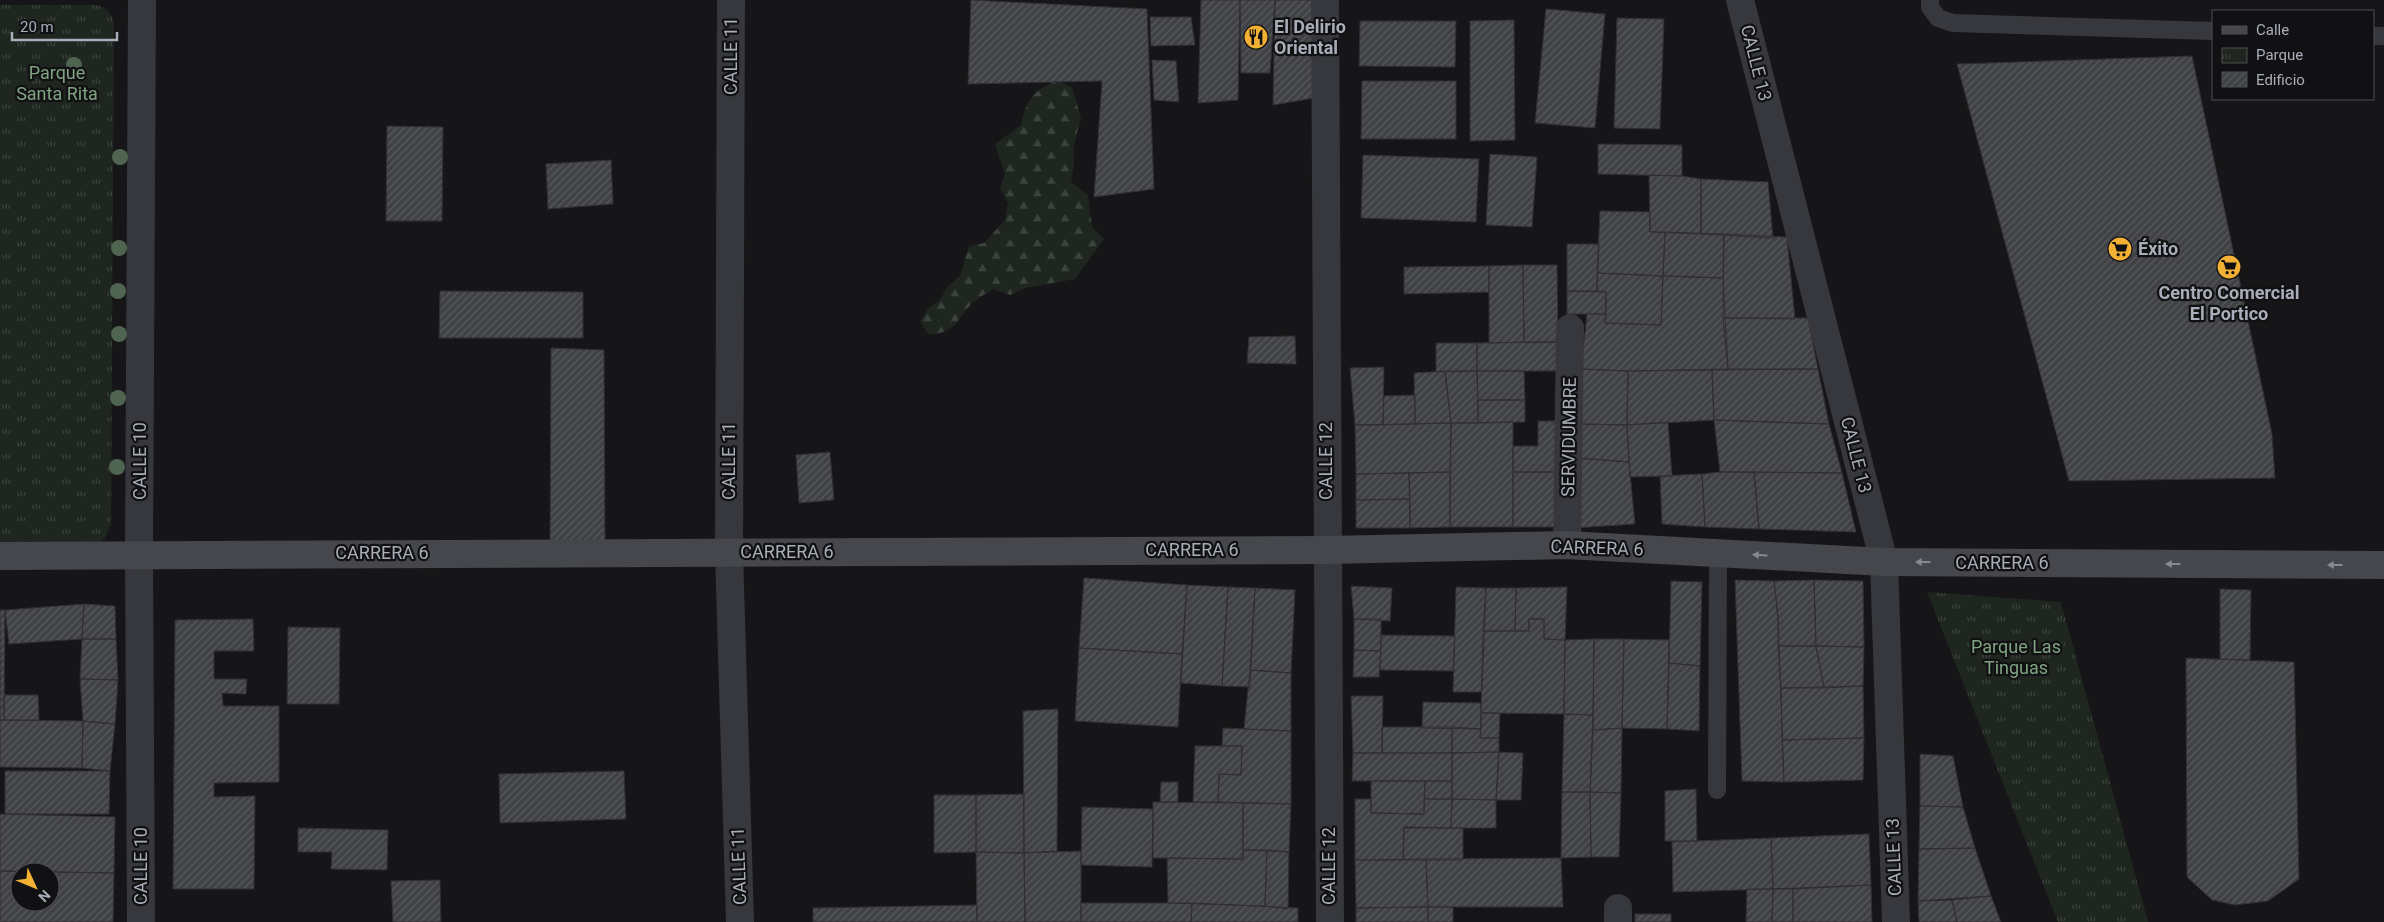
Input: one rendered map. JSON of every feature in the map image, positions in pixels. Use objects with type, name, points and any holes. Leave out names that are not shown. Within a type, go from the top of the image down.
[{"type":"street","name":"CALLE 10","points":[[141,922],[139,554],[142,0]]},
{"type":"street","name":"CALLE 11","points":[[731,0],[729,552],[740,922]]},
{"type":"street","name":"CALLE 12","points":[[1325,0],[1326,550],[1330,922]]},
{"type":"street","name":"CALLE 13","points":[[1740,0],[1884,562],[1896,922]]},
{"type":"street","name":"SERVIDUMBRE","points":[[1567,545],[1570,328]]},
{"type":"street","name":"CARRERA 6","points":[[0,556],[1326,550],[1567,545],[1884,562],[2384,565]]},
{"type":"lane","points":[[1930,0],[1930,7],[1938,18],[1953,23],[2212,31]]},
{"type":"lane","points":[[1717,790],[1718,553]]},
{"type":"green space","name":"Parque Santa Rita","points":[[0,5],[96,5],[108,10],[114,22],[111,524],[105,538],[99,544],[0,547]]},
{"type":"green space","points":[[1058,81],[1072,87],[1081,118],[1073,149],[1074,165],[1071,182],[1088,195],[1092,227],[1104,239],[1075,279],[1025,288],[1010,295],[993,289],[973,303],[948,330],[929,335],[920,321],[928,309],[940,300],[948,286],[960,276],[969,246],[984,243],[1005,220],[1008,203],[1000,188],[1005,174],[995,144],[1021,125],[1029,102],[1037,92],[1043,87]]},
{"type":"green space","name":"Parque Las Tinguas","points":[[1927,592],[2061,602],[2148,922],[2058,922]]},
{"type":"building","points":[[971,0],[1147,9],[1154,189],[1094,197],[1102,81],[968,84]]},
{"type":"building","points":[[1201,0],[1240,0],[1238,100],[1198,103]]},
{"type":"building","name":"El Delirio Oriental","points":[[1240,0],[1275,0],[1270,73],[1241,73]]},
{"type":"building","points":[[1275,0],[1320,0],[1320,97],[1273,105]]},
{"type":"building","points":[[1546,9],[1605,14],[1595,128],[1535,123]]},
{"type":"building","points":[[1150,17],[1191,17],[1195,45],[1151,46]]},
{"type":"building","points":[[1617,18],[1664,19],[1660,129],[1614,128]]},
{"type":"building","points":[[1514,20],[1515,140],[1470,141],[1470,21]]},
{"type":"building","points":[[1360,21],[1456,21],[1455,67],[1359,66]]},
{"type":"building","name":"Éxito","points":[[2192,56],[2272,434],[2275,478],[2069,481],[1957,64]]},
{"type":"building","points":[[1152,60],[1176,61],[1179,102],[1154,100]]},
{"type":"building","points":[[1362,81],[1456,81],[1456,139],[1361,139]]},
{"type":"building","points":[[387,126],[443,127],[442,221],[386,221]]},
{"type":"building","points":[[1598,144],[1682,145],[1682,176],[1598,174]]},
{"type":"building","points":[[1490,154],[1537,157],[1532,227],[1486,225]]},
{"type":"building","points":[[1363,155],[1479,159],[1476,222],[1361,218]]},
{"type":"building","points":[[611,160],[613,204],[548,209],[546,164]]},
{"type":"building","points":[[1649,175],[1682,176],[1701,179],[1701,234],[1650,232]]},
{"type":"building","points":[[1701,179],[1768,182],[1773,238],[1701,234]]},
{"type":"building","points":[[1600,211],[1650,212],[1650,232],[1665,232],[1663,276],[1597,273]]},
{"type":"building","points":[[1665,232],[1724,234],[1723,278],[1663,276]]},
{"type":"building","points":[[1724,234],[1787,237],[1795,319],[1723,318]]},
{"type":"building","points":[[1567,244],[1599,244],[1597,291],[1567,291]]},
{"type":"building","points":[[1523,265],[1524,342],[1489,343],[1489,266]]},
{"type":"building","points":[[1523,265],[1557,265],[1558,342],[1524,342]]},
{"type":"building","points":[[1489,266],[1489,292],[1404,294],[1404,267]]},
{"type":"building","points":[[1597,273],[1663,276],[1661,325],[1605,323],[1606,292],[1597,291]]},
{"type":"building","points":[[1663,276],[1723,278],[1728,369],[1628,371],[1581,369],[1587,314],[1606,314],[1605,323],[1661,325]]},
{"type":"building","points":[[440,291],[583,292],[583,338],[439,338]]},
{"type":"building","points":[[1567,291],[1606,292],[1606,314],[1567,314]]},
{"type":"building","points":[[1723,318],[1808,318],[1818,369],[1728,369]]},
{"type":"building","points":[[1295,336],[1296,364],[1247,363],[1249,337]]},
{"type":"building","points":[[1558,342],[1558,371],[1477,371],[1477,343]]},
{"type":"building","points":[[1436,343],[1477,343],[1477,371],[1436,372]]},
{"type":"building","points":[[551,348],[604,350],[605,543],[550,545]]},
{"type":"building","points":[[1384,367],[1383,425],[1355,425],[1350,368]]},
{"type":"building","points":[[1581,369],[1628,371],[1627,425],[1578,424]]},
{"type":"building","points":[[1818,369],[1829,424],[1714,420],[1712,370]]},
{"type":"building","points":[[1712,370],[1714,420],[1627,425],[1628,371]]},
{"type":"building","points":[[1445,371],[1477,371],[1478,423],[1451,423]]},
{"type":"building","points":[[1445,371],[1451,423],[1415,424],[1414,373]]},
{"type":"building","points":[[1477,371],[1524,371],[1525,400],[1478,400]]},
{"type":"building","points":[[1415,395],[1415,424],[1383,425],[1384,396]]},
{"type":"building","points":[[1478,400],[1525,400],[1525,422],[1478,423]]},
{"type":"building","points":[[1714,420],[1829,424],[1842,473],[1720,472]]},
{"type":"building","points":[[1538,421],[1559,421],[1558,472],[1513,472],[1513,446],[1538,446]]},
{"type":"building","points":[[1513,422],[1513,527],[1450,527],[1451,423]]},
{"type":"building","points":[[1668,422],[1672,476],[1630,477],[1627,425]]},
{"type":"building","points":[[1451,423],[1450,472],[1356,474],[1355,425]]},
{"type":"building","points":[[1578,424],[1627,425],[1629,462],[1577,458]]},
{"type":"building","points":[[830,452],[834,500],[799,503],[796,455]]},
{"type":"building","points":[[1577,458],[1629,462],[1635,524],[1574,528]]},
{"type":"building","points":[[1450,472],[1450,527],[1410,528],[1409,473]]},
{"type":"building","points":[[1513,472],[1558,472],[1558,527],[1513,527]]},
{"type":"building","points":[[1754,472],[1759,529],[1705,527],[1702,474]]},
{"type":"building","points":[[1754,472],[1842,473],[1856,532],[1759,529]]},
{"type":"building","points":[[1409,473],[1410,499],[1356,500],[1356,474]]},
{"type":"building","points":[[1702,474],[1705,527],[1662,524],[1660,476]]},
{"type":"building","points":[[1410,499],[1410,528],[1356,528],[1356,500]]},
{"type":"building","points":[[1084,578],[1187,585],[1182,654],[1079,648]]},
{"type":"building","points":[[1735,580],[1774,581],[1778,617],[1784,782],[1742,781]]},
{"type":"building","points":[[1814,580],[1816,646],[1778,646],[1778,617],[1774,581]]},
{"type":"building","points":[[1814,580],[1863,581],[1864,647],[1816,646]]},
{"type":"building","points":[[1671,581],[1702,582],[1700,666],[1669,663]]},
{"type":"building","points":[[1187,585],[1228,587],[1222,686],[1181,683]]},
{"type":"building","points":[[1351,586],[1392,588],[1390,621],[1354,619]]},
{"type":"building","points":[[1228,587],[1255,588],[1250,687],[1222,686]]},
{"type":"building","points":[[1456,587],[1486,588],[1482,692],[1453,692]]},
{"type":"building","points":[[1567,587],[1565,640],[1544,639],[1544,619],[1529,619],[1529,631],[1515,631],[1516,588]]},
{"type":"building","points":[[1255,588],[1295,590],[1291,673],[1250,670]]},
{"type":"building","points":[[1486,588],[1516,588],[1515,631],[1483,631]]},
{"type":"building","points":[[2220,589],[2251,590],[2250,660],[2220,659]]},
{"type":"building","points":[[84,604],[115,606],[116,639],[82,639]]},
{"type":"building","points":[[84,604],[82,639],[9,644],[5,610]]},
{"type":"building","points":[[0,610],[5,610],[4,720],[0,720]]},
{"type":"building","points":[[253,619],[254,651],[214,651],[214,679],[247,679],[246,694],[222,693],[223,706],[279,706],[279,782],[214,783],[214,797],[255,796],[254,889],[173,889],[175,620]]},
{"type":"building","points":[[1354,619],[1381,619],[1381,651],[1354,650]]},
{"type":"building","points":[[1529,619],[1544,619],[1544,639],[1565,640],[1564,714],[1481,713],[1483,631],[1529,631]]},
{"type":"building","points":[[288,627],[340,628],[339,704],[287,704]]},
{"type":"building","points":[[1381,635],[1455,636],[1453,671],[1380,670]]},
{"type":"building","points":[[82,639],[116,639],[118,680],[80,679]]},
{"type":"building","points":[[1594,639],[1593,715],[1564,714],[1565,640]]},
{"type":"building","points":[[1594,639],[1624,639],[1622,728],[1593,730]]},
{"type":"building","points":[[1624,639],[1669,640],[1667,729],[1622,728]]},
{"type":"building","points":[[1778,646],[1816,646],[1824,688],[1781,688]]},
{"type":"building","points":[[1816,646],[1864,647],[1863,686],[1824,688]]},
{"type":"building","points":[[1079,648],[1182,654],[1178,727],[1075,721]]},
{"type":"building","points":[[1354,650],[1381,651],[1379,677],[1353,677]]},
{"type":"building","points":[[2186,658],[2294,662],[2299,879],[2268,901],[2235,905],[2212,900],[2187,877]]},
{"type":"building","points":[[1669,663],[1700,666],[1699,731],[1667,729]]},
{"type":"building","points":[[1250,670],[1291,673],[1291,731],[1244,729]]},
{"type":"building","points":[[80,679],[118,680],[115,724],[83,721]]},
{"type":"building","points":[[1863,686],[1864,738],[1782,740],[1781,688]]},
{"type":"building","points":[[4,695],[38,695],[39,720],[4,720]]},
{"type":"building","points":[[1351,696],[1383,696],[1382,753],[1353,753]]},
{"type":"building","points":[[1423,702],[1481,703],[1481,729],[1422,728]]},
{"type":"building","points":[[1058,709],[1057,851],[1024,853],[1023,711]]},
{"type":"building","points":[[1481,713],[1500,713],[1499,738],[1480,738]]},
{"type":"building","points":[[1564,714],[1593,715],[1590,792],[1562,792]]},
{"type":"building","points":[[0,720],[83,721],[82,768],[0,767]]},
{"type":"building","points":[[83,721],[115,724],[110,771],[82,768]]},
{"type":"building","points":[[1382,727],[1452,727],[1452,753],[1382,753]]},
{"type":"building","points":[[1452,727],[1481,729],[1480,738],[1499,738],[1499,752],[1452,753]]},
{"type":"building","points":[[1223,728],[1291,731],[1291,804],[1218,802],[1219,774],[1241,775],[1242,746],[1222,746]]},
{"type":"building","points":[[1622,728],[1621,793],[1590,792],[1593,730]]},
{"type":"building","points":[[1864,738],[1863,780],[1784,782],[1782,740]]},
{"type":"building","points":[[1195,746],[1242,746],[1241,775],[1219,774],[1218,802],[1193,802]]},
{"type":"building","points":[[1499,752],[1496,800],[1452,799],[1452,753]]},
{"type":"building","points":[[1499,752],[1523,753],[1521,800],[1496,800]]},
{"type":"building","points":[[1353,753],[1452,753],[1452,781],[1352,781]]},
{"type":"building","points":[[1920,754],[1953,756],[1963,807],[1920,806]]},
{"type":"building","points":[[5,771],[110,771],[109,814],[5,814]]},
{"type":"building","points":[[624,771],[626,819],[500,823],[499,774]]},
{"type":"building","points":[[1371,781],[1425,781],[1424,814],[1371,813]]},
{"type":"building","points":[[1425,781],[1452,781],[1452,799],[1424,799]]},
{"type":"building","points":[[1161,782],[1178,782],[1178,802],[1160,802]]},
{"type":"building","points":[[1696,789],[1697,841],[1665,841],[1665,791]]},
{"type":"building","points":[[1562,792],[1590,792],[1591,857],[1561,858]]},
{"type":"building","points":[[1590,792],[1621,793],[1619,857],[1591,857]]},
{"type":"building","points":[[1024,794],[1024,853],[976,852],[976,795]]},
{"type":"building","points":[[934,795],[976,795],[976,852],[934,853]]},
{"type":"building","points":[[1355,799],[1371,799],[1371,813],[1424,814],[1424,799],[1452,799],[1451,828],[1404,827],[1403,860],[1355,860]]},
{"type":"building","points":[[1452,799],[1496,800],[1496,828],[1451,828]]},
{"type":"building","points":[[1153,802],[1243,803],[1243,859],[1153,858]]},
{"type":"building","points":[[1243,803],[1291,804],[1289,852],[1243,850]]},
{"type":"building","points":[[1920,806],[1963,807],[1975,848],[1919,849]]},
{"type":"building","points":[[1082,807],[1153,809],[1152,867],[1081,865]]},
{"type":"building","points":[[0,814],[115,817],[114,873],[60,872],[60,862],[10,862],[10,871],[0,871]]},
{"type":"building","points":[[298,828],[388,830],[387,870],[331,869],[332,852],[298,852]]},
{"type":"building","points":[[1404,828],[1463,828],[1463,860],[1403,860]]},
{"type":"building","points":[[1869,834],[1871,885],[1773,889],[1771,838]]},
{"type":"building","points":[[1771,838],[1773,889],[1673,892],[1672,842]]},
{"type":"building","points":[[1975,848],[1991,896],[1918,901],[1919,849]]},
{"type":"building","points":[[1243,850],[1267,850],[1265,906],[1168,903],[1167,858],[1243,859]]},
{"type":"building","points":[[1267,850],[1289,852],[1288,909],[1265,906]]},
{"type":"building","points":[[1081,851],[1081,922],[1025,922],[1024,853]]},
{"type":"building","points":[[976,852],[1024,853],[1025,922],[977,922]]},
{"type":"building","points":[[1561,858],[1563,907],[1428,907],[1426,859]]},
{"type":"building","points":[[1426,859],[1428,907],[1356,908],[1355,860]]},
{"type":"building","points":[[0,871],[10,871],[10,912],[60,912],[60,872],[114,873],[113,922],[0,922]]},
{"type":"building","points":[[440,880],[441,922],[393,922],[391,881]]},
{"type":"building","points":[[1871,885],[1872,922],[1793,922],[1793,889]]},
{"type":"building","points":[[1747,889],[1773,889],[1772,922],[1746,922]]},
{"type":"building","points":[[1773,889],[1793,889],[1793,922],[1772,922]]},
{"type":"building","points":[[1991,896],[2001,922],[1957,922],[1952,900]]},
{"type":"building","points":[[1952,900],[1957,922],[1919,922],[1918,901]]},
{"type":"building","points":[[1081,903],[1192,903],[1191,922],[1081,922]]},
{"type":"building","points":[[1192,903],[1298,908],[1298,922],[1191,922]]},
{"type":"building","points":[[977,905],[977,922],[813,922],[813,908]]},
{"type":"building","points":[[1428,907],[1453,907],[1453,922],[1428,922]]},
{"type":"building","points":[[1428,907],[1428,922],[1356,922],[1356,908]]},
{"type":"building","points":[[1635,914],[1671,914],[1671,922],[1635,922]]},
{"type":"place","name":"El Delirio Oriental","points":[[1256,37]]},
{"type":"place","name":"Éxito","points":[[2120,249]]},
{"type":"place","name":"Centro Comercial El Portico","points":[[2229,267]]}]
